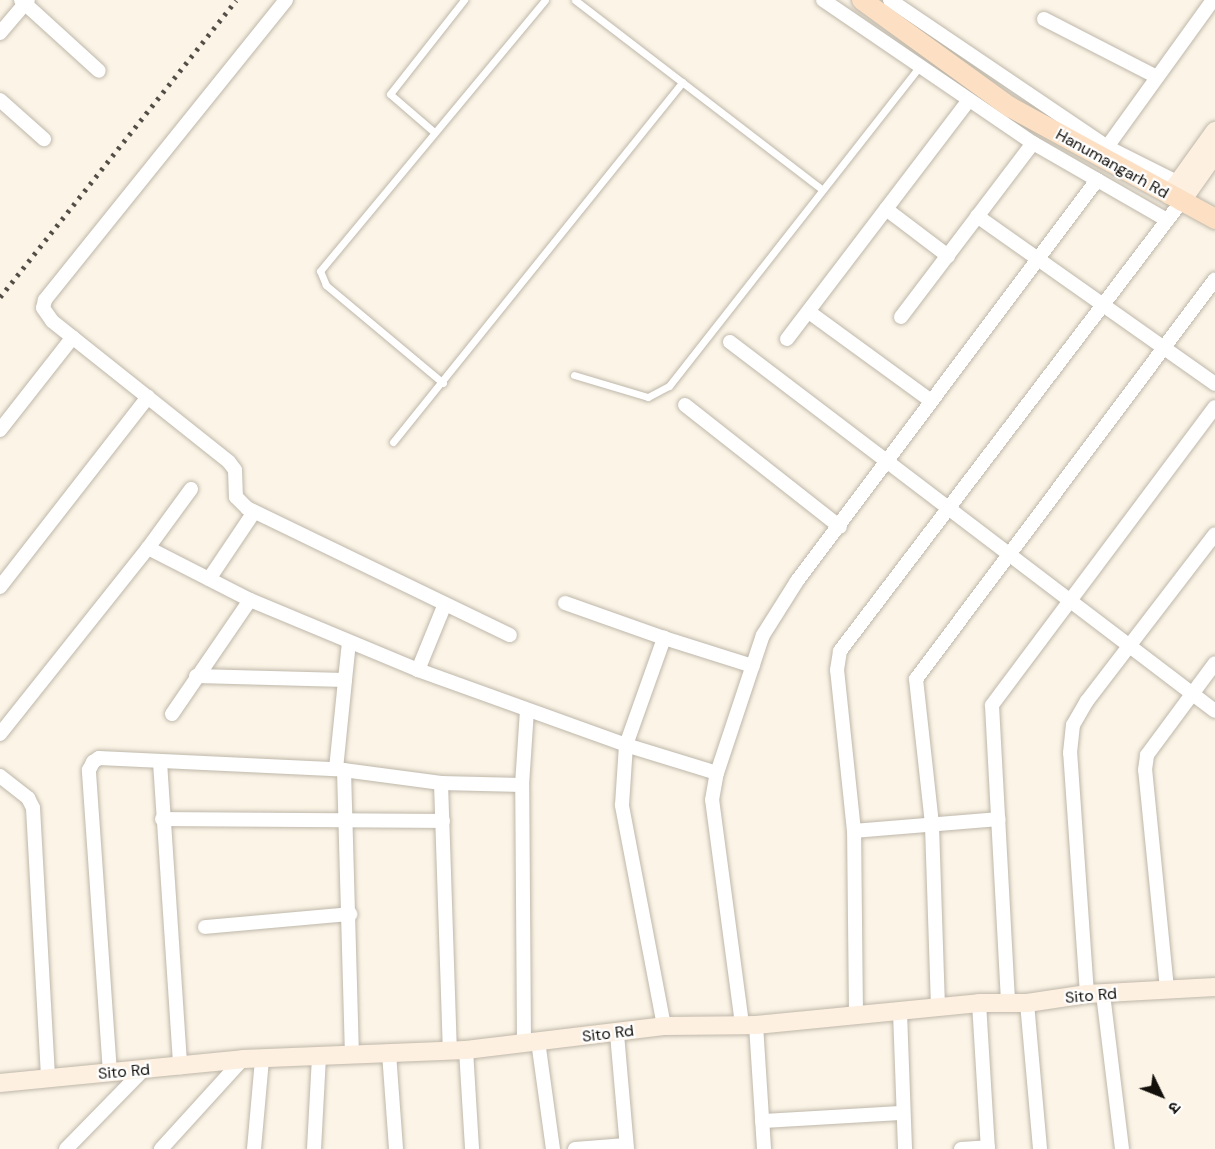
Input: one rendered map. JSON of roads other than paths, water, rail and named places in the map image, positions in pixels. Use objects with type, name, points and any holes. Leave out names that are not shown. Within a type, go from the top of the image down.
[{"type":"main road","name":"Hanumangarh Rd","points":[[862,0],[1010,107],[1179,192],[1215,219]]},
{"type":"main road","points":[[1179,192],[1215,131]]},
{"type":"main road","points":[[1179,192],[1215,154]]},
{"type":"main road","name":"Sito Rd","points":[[0,1083],[243,1059],[352,1056],[458,1049],[617,1034],[664,1026],[749,1025],[979,1003],[1008,1001],[1027,1003],[1095,994],[1215,987]]},
{"type":"street","points":[[286,0],[45,300],[47,315],[229,462],[237,479],[236,497],[254,512],[510,635]]},
{"type":"street","points":[[823,0],[1033,143],[1167,220]]},
{"type":"street","points":[[856,1016],[854,831],[837,670],[840,651],[1167,220],[1179,192],[1107,147],[910,6],[890,0]]},
{"type":"street","points":[[1107,147],[1155,76],[1213,0]]},
{"type":"street","points":[[0,33],[25,1],[99,71]]},
{"type":"street","points":[[1044,19],[1155,76]]},
{"type":"street","points":[[0,100],[45,139]]},
{"type":"street","points":[[787,339],[969,100]]},
{"type":"street","points":[[901,317],[1033,143]]},
{"type":"street","points":[[764,1149],[749,1025],[714,831],[712,800],[717,772],[753,666],[776,610],[1097,180]]},
{"type":"street","points":[[886,209],[948,256]]},
{"type":"street","points":[[977,216],[1215,384]]},
{"type":"street","points":[[938,1007],[932,824],[916,679],[1166,348],[1215,279]]},
{"type":"street","points":[[809,312],[931,401]]},
{"type":"street","points":[[0,430],[73,337]]},
{"type":"street","points":[[730,342],[948,507],[1008,556],[1215,711]]},
{"type":"street","points":[[0,587],[148,397]]},
{"type":"street","points":[[685,405],[840,527]]},
{"type":"street","points":[[1008,1001],[992,705],[1215,407]]},
{"type":"street","points":[[0,734],[148,548],[191,489]]},
{"type":"street","points":[[209,579],[254,512]]},
{"type":"street","points":[[1122,1149],[1095,994],[1070,753],[1073,726],[1129,646],[1215,534]]},
{"type":"street","points":[[148,548],[250,600],[418,670],[626,745],[717,772]]},
{"type":"street","points":[[172,714],[250,600]]},
{"type":"street","points":[[565,603],[753,666]]},
{"type":"street","points":[[418,670],[445,604]]},
{"type":"street","points":[[664,638],[626,745],[622,805],[664,1026]]},
{"type":"street","points":[[349,642],[340,770],[347,818],[351,914],[352,1056]]},
{"type":"street","points":[[1167,989],[1145,770],[1147,756],[1190,694],[1215,663]]},
{"type":"street","points":[[196,676],[345,680]]},
{"type":"street","points":[[527,710],[522,785],[531,1042],[552,1149]]},
{"type":"street","points":[[110,1073],[89,770],[99,758],[340,770],[441,783],[522,785]]},
{"type":"street","points":[[160,762],[180,1067]]},
{"type":"street","points":[[0,776],[28,798],[33,808],[48,1078]]},
{"type":"street","points":[[441,783],[458,1049],[472,1149]]},
{"type":"street","points":[[162,819],[347,818],[443,821]]},
{"type":"street","points":[[854,831],[999,819]]},
{"type":"street","points":[[205,927],[351,914]]},
{"type":"street","points":[[961,1149],[988,1148],[979,1003]]},
{"type":"street","points":[[1027,1003],[1040,1149]]},
{"type":"street","points":[[900,1012],[905,1149]]},
{"type":"street","points":[[575,1149],[626,1147],[617,1034]]},
{"type":"street","points":[[389,1053],[396,1149]]},
{"type":"street","points":[[314,1149],[320,1056]]},
{"type":"street","points":[[161,1149],[243,1059]]},
{"type":"street","points":[[254,1149],[262,1059]]},
{"type":"street","points":[[66,1149],[143,1070]]},
{"type":"street","points":[[762,1121],[902,1113]]},
{"type":"lane","points":[[434,132],[390,94],[464,0]]},
{"type":"lane","points":[[443,383],[326,285],[320,271],[545,0]]},
{"type":"lane","points":[[575,0],[821,189]]},
{"type":"lane","points":[[574,375],[648,397],[659,394],[920,66]]},
{"type":"lane","points":[[393,442],[443,383],[682,82]]},
{"type":"railway","points":[[0,297],[236,0]]}]
